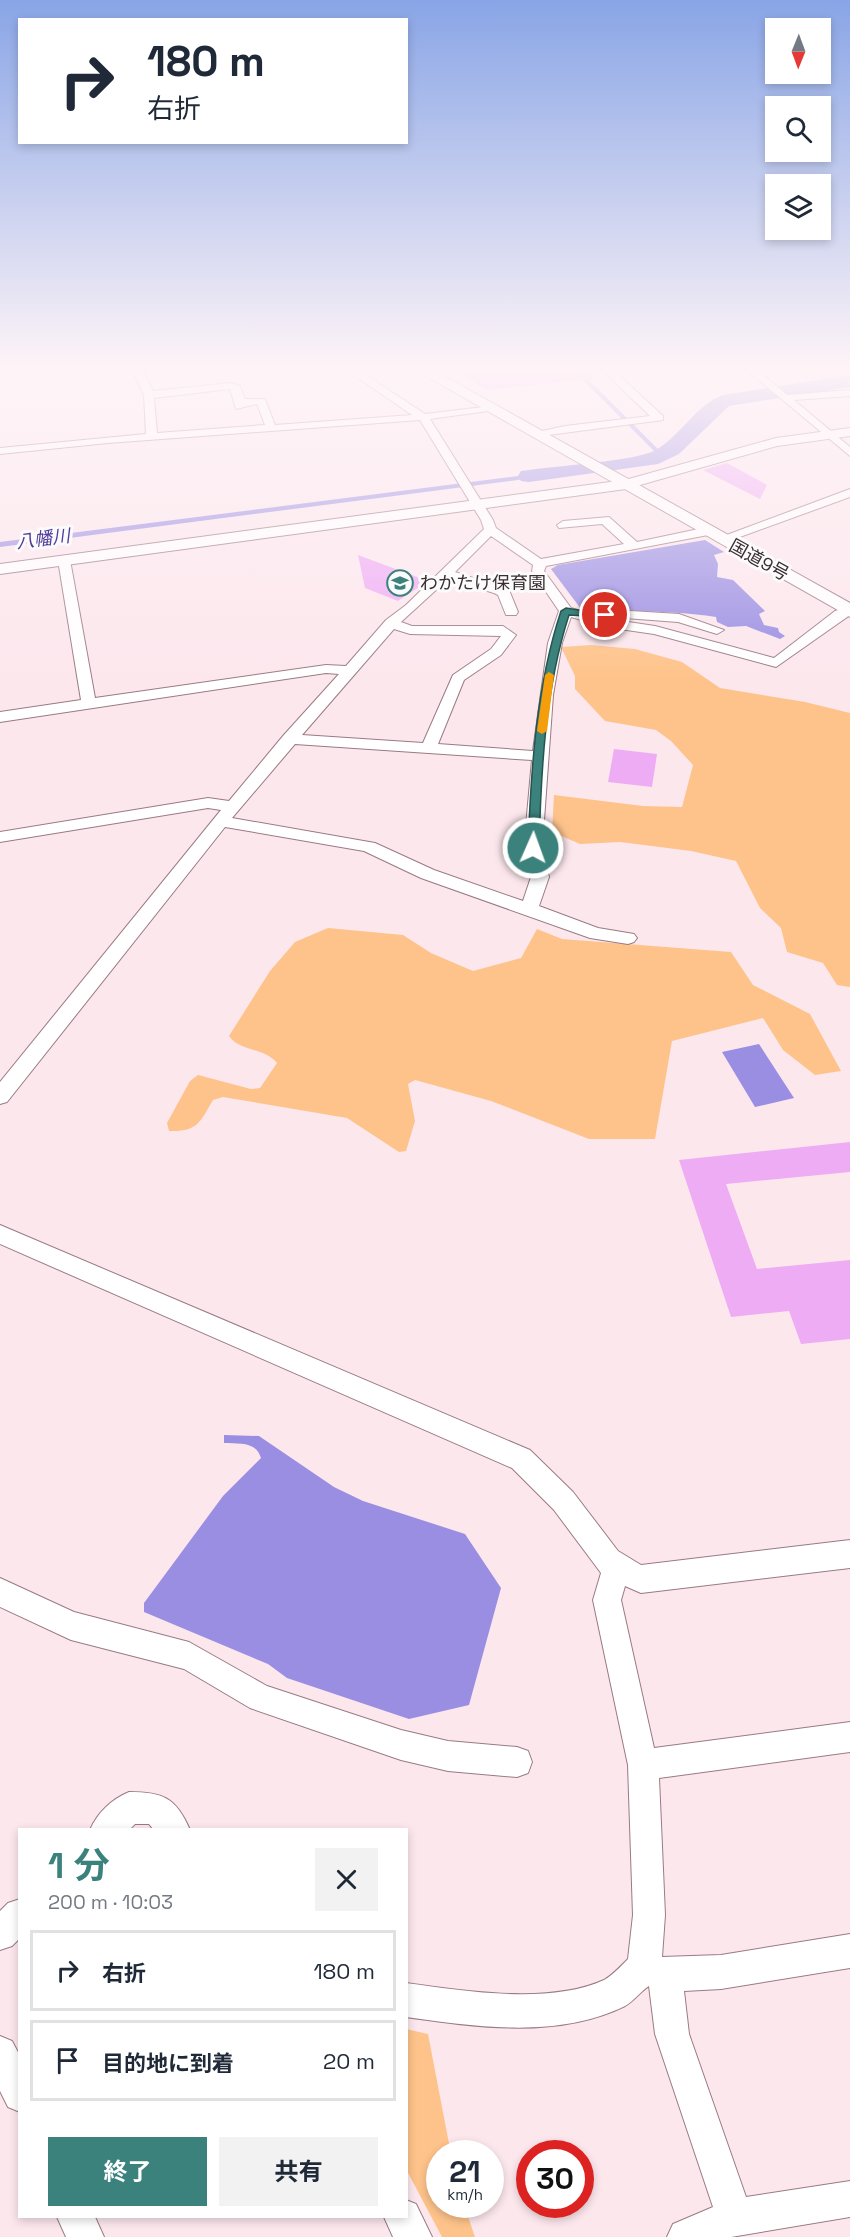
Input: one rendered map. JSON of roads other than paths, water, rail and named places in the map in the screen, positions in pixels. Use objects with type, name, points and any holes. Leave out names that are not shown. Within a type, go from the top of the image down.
[{"type":"highway","name":"国道9号","points":[[603,471],[849,611]]},
{"type":"main road","points":[[0,569],[626,484],[670,471]]},
{"type":"street","points":[[458,471],[487,520],[490,530],[531,560],[540,563],[634,546],[715,535],[850,492]]},
{"type":"street","points":[[563,525],[605,520],[634,546]]},
{"type":"street","points":[[0,1096],[288,739],[391,623],[411,608],[490,530]]},
{"type":"street","points":[[64,560],[89,703]]},
{"type":"street","points":[[540,563],[538,571],[571,613],[606,623],[655,630],[776,663],[840,614],[849,611]]},
{"type":"street","points":[[447,574],[499,590],[504,593],[511,612]]},
{"type":"street","points":[[571,613],[679,618],[717,630]]},
{"type":"street","points":[[529,909],[540,876],[533,848],[548,685],[555,643],[571,613]]},
{"type":"street","points":[[391,623],[410,630],[508,631],[508,639],[496,652],[458,678],[429,747]]},
{"type":"street","points":[[0,717],[326,669],[348,670]]},
{"type":"street","points":[[288,739],[540,756]]},
{"type":"street","points":[[0,837],[208,803],[233,806]]},
{"type":"street","points":[[220,821],[369,847],[385,856],[596,934],[628,938]]},
{"type":"street","points":[[0,1234],[521,1459],[555,1490],[578,1518],[592,1544],[616,1570],[641,1579],[850,1554]]},
{"type":"street","points":[[616,1570],[607,1600],[643,1765],[649,1915],[655,1971],[672,2034],[735,2217]]},
{"type":"street","points":[[0,1592],[71,1626],[189,1656],[260,1698],[282,1706],[439,1754],[517,1762]]},
{"type":"street","points":[[643,1765],[850,1737]]},
{"type":"street","points":[[108,1828],[129,1808],[156,1808],[172,1828]]},
{"type":"street","points":[[0,1934],[18,1917]]},
{"type":"street","points":[[408,2000],[483,2010],[559,2008],[614,1993],[655,1971],[720,1972],[850,1951]]},
{"type":"street","points":[[0,2053],[18,2091]]},
{"type":"street","points":[[686,2237],[735,2217],[850,2199]]},
{"type":"street","points":[[76,2218],[85,2237]]},
{"type":"street","points":[[404,2218],[413,2237]]},
{"type":"water","points":[[554,471],[584,471],[0,547],[0,542]]},
{"type":"water","points":[[705,540],[724,552],[714,555],[718,564],[717,577],[733,580],[765,611],[759,614],[764,625],[778,628],[779,632],[785,636],[780,639],[746,626],[728,627],[717,622],[716,617],[683,613],[584,613],[551,569],[558,565]]},
{"type":"water","points":[[759,1044],[794,1098],[755,1107],[722,1052]]},
{"type":"water","points":[[224,1435],[259,1436],[334,1487],[363,1501],[465,1534],[501,1588],[469,1705],[409,1719],[287,1678],[268,1664],[144,1612],[144,1603],[223,1496],[261,1458],[251,1446],[224,1443]]},
{"type":"waterway","name":"八幡川","points":[[529,476],[564,471]]},
{"type":"place","name":"わかたけ保育園","points":[[400,583]]}]
